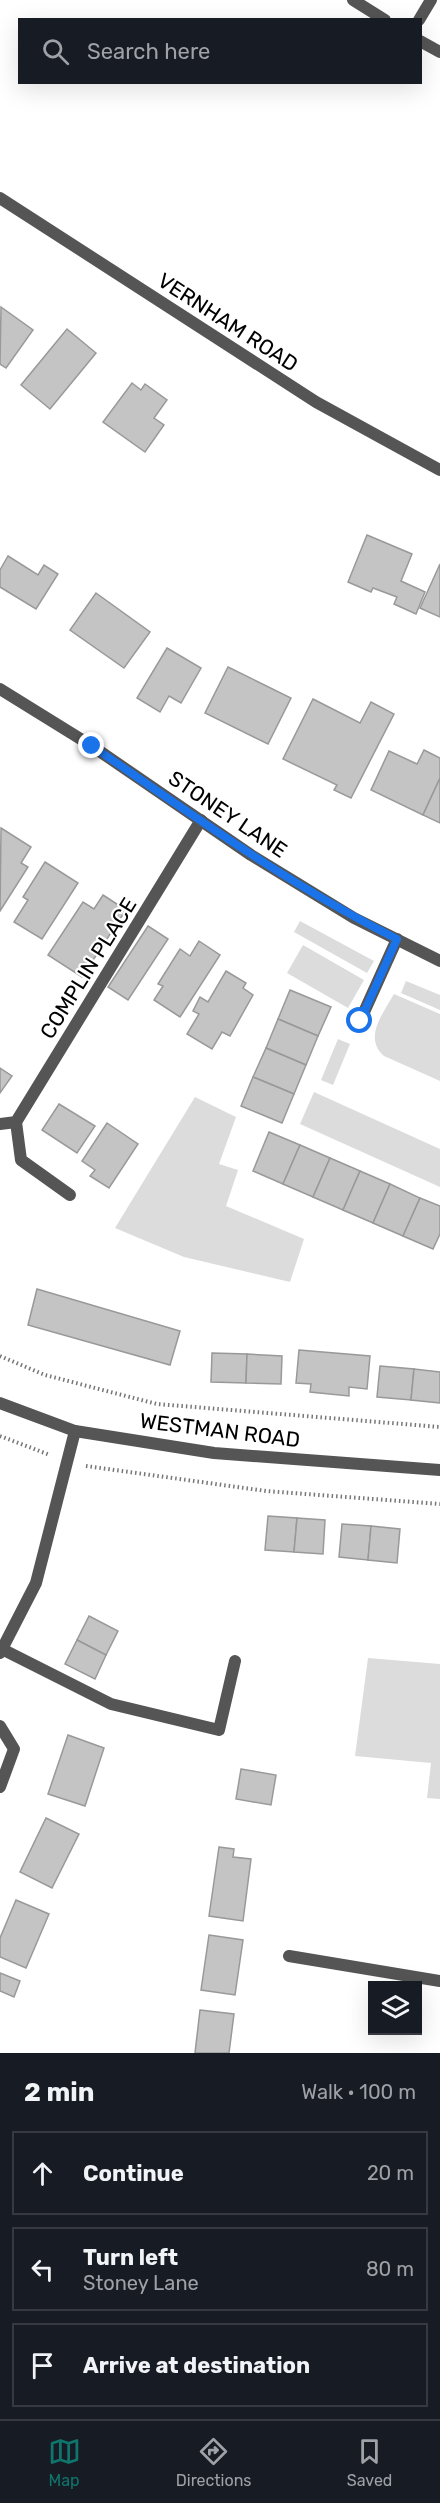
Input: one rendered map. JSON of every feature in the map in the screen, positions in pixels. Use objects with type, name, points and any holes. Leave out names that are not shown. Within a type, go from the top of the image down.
[{"type":"street","points":[[353,0],[382,18]]},
{"type":"street","points":[[420,18],[431,0]]},
{"type":"street","points":[[422,42],[440,52]]},
{"type":"street","name":"VERNHAM ROAD","points":[[0,198],[316,402],[440,470]]},
{"type":"street","name":"STONEY LANE","points":[[0,689],[92,746],[251,855],[354,918],[440,961]]},
{"type":"street","name":"COMPLIN PLACE","points":[[16,1122],[201,820]]},
{"type":"street","points":[[360,1021],[397,939]]},
{"type":"street","points":[[0,1124],[16,1122],[21,1160],[70,1195]]},
{"type":"street","name":"WESTMAN ROAD","points":[[0,1403],[75,1431],[214,1453],[440,1470]]},
{"type":"street","points":[[75,1431],[36,1583],[1,1651],[111,1704],[219,1730],[235,1662]]},
{"type":"street","points":[[0,1726],[14,1749],[0,1787]]},
{"type":"street","points":[[289,1956],[440,1982]]},
{"type":"path","points":[[0,1356],[45,1375],[158,1404],[440,1427]]},
{"type":"path","points":[[0,1436],[68,1462],[94,1468],[266,1491],[440,1504]]},
{"type":"shaded area","points":[[300,921],[374,961],[367,973],[294,932]]},
{"type":"shaded area","points":[[303,945],[364,980],[348,1008],[287,973]]},
{"type":"shaded area","points":[[406,981],[440,995],[440,1010],[401,993]]},
{"type":"shaded area","points":[[394,994],[440,1014],[440,1081],[384,1056],[378,1049],[375,1041],[377,1025]]},
{"type":"shaded area","points":[[338,1039],[350,1044],[333,1085],[321,1080]]},
{"type":"shaded area","points":[[314,1092],[440,1149],[440,1187],[300,1124]]},
{"type":"shaded area","points":[[195,1097],[236,1117],[219,1164],[238,1170],[226,1206],[304,1239],[290,1282],[184,1257],[115,1228]]},
{"type":"shaded area","points":[[368,1658],[440,1664],[440,1799],[427,1798],[431,1763],[355,1756]]},
{"type":"building","points":[[1,307],[33,330],[6,368],[0,364]]},
{"type":"building","points":[[67,329],[96,353],[50,409],[21,385]]},
{"type":"building","points":[[132,383],[141,390],[145,384],[167,400],[154,418],[164,425],[145,452],[103,422]]},
{"type":"building","points":[[367,535],[412,554],[401,581],[425,592],[416,614],[394,604],[397,597],[373,588],[371,592],[348,582]]},
{"type":"building","points":[[8,556],[38,575],[44,565],[58,574],[36,609],[0,587],[0,570]]},
{"type":"building","points":[[440,564],[440,617],[420,608]]},
{"type":"building","points":[[96,593],[150,632],[124,668],[70,630]]},
{"type":"building","points":[[167,648],[201,668],[181,703],[169,696],[160,712],[137,698]]},
{"type":"building","points":[[228,667],[291,698],[268,744],[205,713]]},
{"type":"building","points":[[313,699],[360,723],[371,702],[394,714],[351,798],[334,790],[337,785],[283,759]]},
{"type":"building","points":[[424,750],[440,758],[440,778],[423,815],[371,790],[389,751],[417,764]]},
{"type":"building","points":[[440,778],[440,823],[423,815]]},
{"type":"building","points":[[1,828],[31,847],[21,863],[28,867],[0,911]]},
{"type":"building","points":[[45,862],[78,883],[42,939],[14,922],[28,900],[23,897]]},
{"type":"building","points":[[103,895],[126,910],[82,977],[48,955],[83,902],[94,909]]},
{"type":"building","points":[[148,926],[168,939],[128,1000],[108,987]]},
{"type":"building","points":[[199,941],[220,955],[180,1017],[154,1000],[163,986],[158,984],[180,949],[190,956]]},
{"type":"building","points":[[226,971],[246,983],[243,988],[253,995],[230,1036],[222,1032],[212,1049],[187,1034],[199,1014],[193,1011],[200,997],[208,1002]]},
{"type":"building","points":[[290,990],[331,1007],[318,1036],[278,1019]]},
{"type":"building","points":[[278,1019],[318,1036],[306,1065],[266,1048]]},
{"type":"building","points":[[266,1048],[306,1065],[294,1094],[253,1077]]},
{"type":"building","points":[[0,1068],[12,1076],[0,1093]]},
{"type":"building","points":[[253,1077],[294,1094],[282,1123],[241,1106]]},
{"type":"building","points":[[59,1104],[95,1126],[77,1153],[42,1130]]},
{"type":"building","points":[[107,1123],[138,1144],[109,1188],[90,1176],[95,1170],[82,1161]]},
{"type":"building","points":[[269,1132],[300,1145],[283,1184],[253,1171]]},
{"type":"building","points":[[300,1145],[330,1158],[313,1197],[283,1184]]},
{"type":"building","points":[[330,1158],[360,1171],[343,1210],[313,1197]]},
{"type":"building","points":[[360,1171],[390,1184],[373,1223],[343,1210]]},
{"type":"building","points":[[390,1184],[420,1198],[403,1236],[373,1223]]},
{"type":"building","points":[[420,1198],[440,1206],[440,1234],[433,1249],[403,1236]]},
{"type":"building","points":[[37,1289],[180,1331],[170,1365],[28,1325]]},
{"type":"building","points":[[299,1350],[370,1356],[367,1389],[349,1387],[349,1396],[310,1392],[311,1384],[296,1383]]},
{"type":"building","points":[[212,1353],[247,1354],[246,1383],[211,1382]]},
{"type":"building","points":[[247,1354],[282,1356],[281,1384],[246,1383]]},
{"type":"building","points":[[380,1366],[414,1369],[411,1400],[377,1397]]},
{"type":"building","points":[[414,1369],[440,1372],[440,1403],[411,1400]]},
{"type":"building","points":[[268,1516],[297,1518],[294,1552],[265,1550]]},
{"type":"building","points":[[297,1518],[325,1520],[323,1554],[294,1552]]},
{"type":"building","points":[[342,1524],[371,1526],[368,1560],[339,1557]]},
{"type":"building","points":[[371,1526],[400,1529],[397,1563],[368,1560]]},
{"type":"building","points":[[89,1616],[118,1631],[106,1655],[77,1640]]},
{"type":"building","points":[[77,1640],[106,1655],[95,1679],[65,1664]]},
{"type":"building","points":[[68,1735],[104,1748],[85,1806],[48,1794]]},
{"type":"building","points":[[241,1769],[276,1775],[271,1805],[236,1799]]},
{"type":"building","points":[[46,1818],[79,1834],[52,1888],[20,1872]]},
{"type":"building","points":[[219,1847],[234,1849],[233,1857],[251,1859],[243,1921],[209,1916]]},
{"type":"building","points":[[16,1900],[49,1914],[26,1968],[0,1957],[0,1938]]},
{"type":"building","points":[[209,1935],[243,1940],[235,1995],[201,1990]]},
{"type":"building","points":[[0,1973],[20,1981],[14,1997],[0,1991]]},
{"type":"building","points":[[200,2010],[234,2014],[229,2053],[195,2053]]},
{"type":"route","points":[[92,746],[251,855],[354,918],[397,939],[360,1021]]}]
